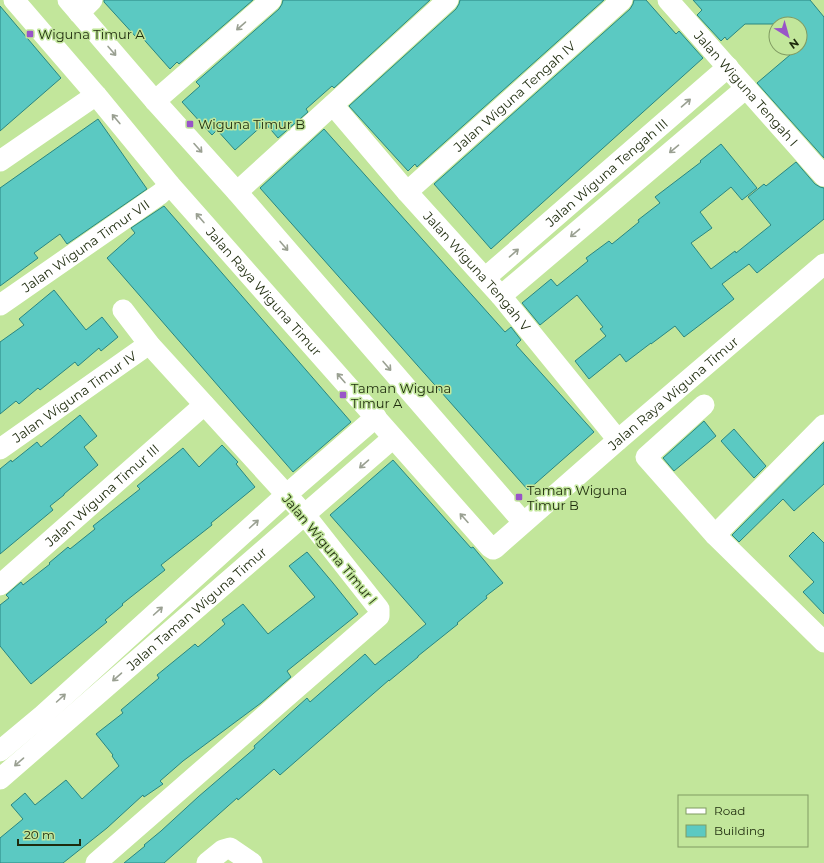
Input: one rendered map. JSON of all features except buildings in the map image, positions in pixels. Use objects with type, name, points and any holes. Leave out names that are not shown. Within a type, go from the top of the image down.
[{"type":"street","name":"Jalan Raya Wiguna Timur","points":[[14,0],[96,95],[170,185],[490,547],[493,548],[495,548],[523,522],[824,264]]},
{"type":"street","points":[[155,101],[271,0]]},
{"type":"street","points":[[237,192],[448,0]]},
{"type":"street","name":"Jalan Wiguna Tengah IV","points":[[407,192],[622,0]]},
{"type":"street","name":"Jalan Wiguna Tengah I","points":[[668,0],[824,176]]},
{"type":"street","points":[[80,4],[155,101],[237,192],[523,522]]},
{"type":"street","name":"Jalan Wiguna Tengah III","points":[[485,278],[728,67]]},
{"type":"street","name":"Jalan Wiguna Tengah III","points":[[501,296],[746,88]]},
{"type":"street","points":[[0,161],[96,95]]},
{"type":"street","name":"Jalan Wiguna Tengah V","points":[[333,106],[407,192],[501,296],[618,440]]},
{"type":"street","name":"Jalan Wiguna Timur VII","points":[[0,304],[160,194],[170,185]]},
{"type":"street","name":"Jalan Wiguna Timur I","points":[[96,863],[379,616],[379,609],[305,515],[149,344],[123,310]]},
{"type":"street","name":"Jalan Wiguna Timur IV","points":[[0,449],[149,344]]},
{"type":"street","name":"Jalan Wiguna Timur III","points":[[0,585],[204,405]]},
{"type":"street","points":[[704,405],[646,457],[715,535],[824,642]]},
{"type":"street","name":"Jalan Taman Wiguna Timur","points":[[0,751],[286,495],[376,418]]},
{"type":"street","points":[[715,535],[821,433]]},
{"type":"street","name":"Jalan Taman Wiguna Timur","points":[[0,779],[394,438]]},
{"type":"street","points":[[43,714],[56,730]]},
{"type":"street","points":[[207,863],[223,850],[230,848],[252,863]]},
{"type":"place","name":"Wiguna Timur A","points":[[30,34]]},
{"type":"place","name":"Wiguna Timur B","points":[[190,124]]},
{"type":"place","name":"Taman Wiguna Timur A","points":[[343,395]]},
{"type":"place","name":"Taman Wiguna Timur B","points":[[519,497]]}]
